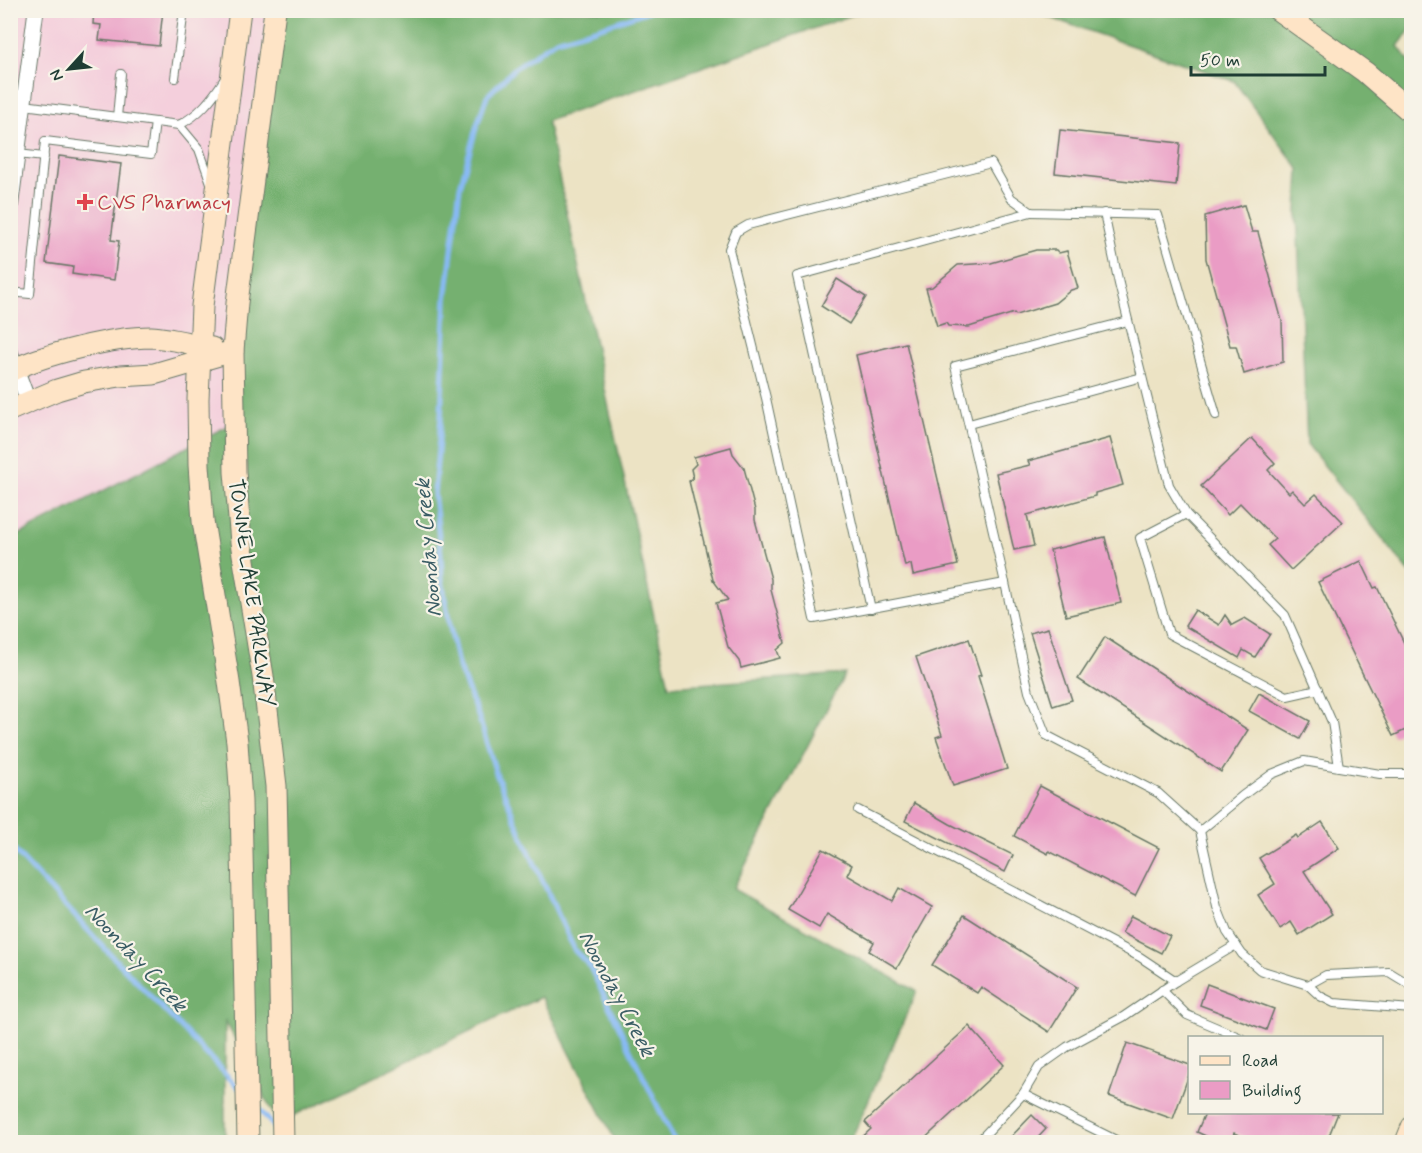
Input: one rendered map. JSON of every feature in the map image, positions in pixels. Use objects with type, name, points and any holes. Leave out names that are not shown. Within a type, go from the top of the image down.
[{"type":"main road","name":"TOWNE LAKE PARKWAY","points":[[240,10],[215,195],[199,353],[199,465],[203,521],[237,742],[244,864],[248,1143]]},
{"type":"main road","name":"TOWNE LAKE PARKWAY","points":[[275,10],[248,214],[233,351],[235,472],[241,542],[264,676],[276,786],[283,1143]]},
{"type":"main road","points":[[1278,10],[1365,72],[1412,113]]},
{"type":"main road","points":[[12,364],[107,342],[152,337],[199,353]]},
{"type":"main road","points":[[19,406],[84,382],[120,376],[154,374],[199,353],[233,351]]},
{"type":"main road","points":[[1406,1143],[1412,1127]]},
{"type":"street","points":[[10,209],[36,10]]},
{"type":"street","points":[[12,364],[19,406]]},
{"type":"lane","points":[[175,78],[184,10]]},
{"type":"lane","points":[[24,105],[179,125],[195,115],[212,99],[232,67]]},
{"type":"lane","points":[[117,117],[121,74]]},
{"type":"lane","points":[[10,292],[30,294],[45,141],[151,154],[155,122]]},
{"type":"lane","points":[[179,125],[199,149],[215,195]]},
{"type":"lane","points":[[18,154],[44,157]]},
{"type":"lane","points":[[1005,583],[814,620],[766,398],[729,249],[736,232],[748,225],[991,163],[1011,198],[1031,212]]},
{"type":"lane","points":[[871,609],[797,276],[1031,212],[1158,215],[1216,415]]},
{"type":"lane","points":[[1104,213],[1128,321],[1169,484],[1186,514],[1285,615],[1332,722],[1339,767]]},
{"type":"lane","points":[[1128,321],[955,366],[1029,692],[1046,735],[1158,793],[1200,831],[1217,907],[1227,932],[1242,954],[1260,969],[1308,985],[1320,996],[1334,1003],[1412,1008]]},
{"type":"lane","points":[[969,424],[1142,377]]},
{"type":"lane","points":[[1186,514],[1140,538],[1168,634],[1287,696],[1318,689]]},
{"type":"lane","points":[[1200,831],[1272,774],[1304,761],[1380,774],[1412,774]]},
{"type":"lane","points":[[858,810],[1140,957],[1176,981]]},
{"type":"lane","points":[[978,1143],[1023,1094],[1039,1068],[1067,1047],[1123,1017],[1176,981],[1236,945]]},
{"type":"lane","points":[[1308,985],[1326,975],[1389,972],[1412,986]]},
{"type":"lane","points":[[1162,990],[1187,1016],[1236,1036]]},
{"type":"lane","points":[[1023,1094],[1120,1143]]},
{"type":"shaded area","points":[[11,11],[275,11],[231,424],[11,538]]},
{"type":"green space","points":[[275,11],[864,11],[547,121],[669,686],[845,674],[733,889],[917,991],[850,1142],[616,1142],[541,997],[278,1123],[225,1020],[225,1142],[18,1142],[11,1138],[11,539],[231,424]]},
{"type":"green space","points":[[1031,11],[1411,11],[1411,29],[1398,46],[1412,65],[1411,574],[1307,444],[1297,213],[1299,169],[1234,81]]},
{"type":"building","points":[[94,10],[163,10],[159,46],[99,40],[101,25],[93,24]]},
{"type":"building","points":[[1060,130],[1180,143],[1176,186],[1055,173]]},
{"type":"building","name":"CVS Pharmacy","points":[[59,156],[121,164],[111,240],[119,241],[114,280],[72,274],[73,267],[46,263]]},
{"type":"building","points":[[1244,205],[1252,232],[1258,232],[1282,321],[1283,362],[1244,374],[1236,346],[1230,346],[1206,259],[1205,216]]},
{"type":"building","points":[[1036,250],[1056,250],[1059,253],[1067,251],[1078,288],[1071,290],[1055,303],[1016,315],[1014,313],[969,327],[948,326],[946,323],[937,326],[926,288],[932,287],[958,265],[991,263]]},
{"type":"building","points":[[837,279],[866,297],[849,324],[821,306]]},
{"type":"building","points":[[906,343],[958,565],[913,575],[911,564],[905,566],[856,355]]},
{"type":"building","points":[[1110,438],[1123,485],[1095,493],[1095,496],[1027,515],[1034,546],[1014,550],[996,473],[1030,465],[1028,461]]},
{"type":"building","points":[[1252,438],[1275,463],[1268,470],[1289,493],[1292,490],[1305,504],[1316,494],[1343,522],[1291,570],[1268,545],[1275,539],[1240,503],[1228,515],[1201,486]]},
{"type":"building","points":[[731,447],[733,454],[744,468],[785,643],[777,650],[780,658],[741,668],[739,661],[728,647],[716,603],[728,600],[713,580],[689,481],[693,478],[691,469],[696,464],[694,457]]},
{"type":"building","points":[[1105,537],[1121,603],[1066,616],[1050,550]]},
{"type":"building","points":[[1361,561],[1374,588],[1377,587],[1406,647],[1408,646],[1412,654],[1412,727],[1393,736],[1318,582]]},
{"type":"building","points":[[1195,610],[1219,625],[1225,615],[1232,625],[1245,618],[1270,634],[1255,657],[1243,650],[1239,658],[1185,626]]},
{"type":"building","points":[[1048,628],[1072,700],[1053,706],[1030,633]]},
{"type":"building","points":[[1105,637],[1248,730],[1221,772],[1078,679]]},
{"type":"building","points":[[969,639],[1007,769],[953,786],[936,737],[942,735],[916,657]]},
{"type":"building","points":[[1259,693],[1310,721],[1300,739],[1249,711]]},
{"type":"building","points":[[1040,786],[1159,848],[1135,896],[1049,851],[1048,854],[1014,836]]},
{"type":"building","points":[[914,803],[950,824],[1013,855],[1005,872],[905,821]]},
{"type":"building","points":[[1322,822],[1339,848],[1304,871],[1332,914],[1299,935],[1291,922],[1280,929],[1258,895],[1275,884],[1259,858],[1296,835],[1298,838]]},
{"type":"building","points":[[823,849],[852,865],[847,875],[892,901],[899,888],[932,907],[897,968],[869,951],[874,942],[827,914],[819,928],[788,910]]},
{"type":"building","points":[[964,915],[1077,987],[1049,1032],[981,987],[977,993],[932,965]]},
{"type":"building","points":[[1131,916],[1170,936],[1161,953],[1122,933]]},
{"type":"building","points":[[1207,984],[1274,1009],[1266,1030],[1200,1005]]},
{"type":"building","points":[[969,1026],[1004,1065],[920,1143],[856,1143],[871,1129],[865,1122]]},
{"type":"building","points":[[1127,1043],[1188,1064],[1188,1078],[1173,1119],[1109,1096]]},
{"type":"building","points":[[1205,1114],[1338,1114],[1326,1143],[1258,1143],[1234,1133],[1230,1143],[1221,1143],[1197,1132]]},
{"type":"building","points":[[1032,1115],[1046,1129],[1033,1143],[1005,1143]]},
{"type":"waterway","name":"Noonday Creek","points":[[652,10],[556,40],[515,68],[487,96],[460,187],[446,299],[441,418],[434,493],[442,580],[458,665],[479,718],[497,776],[575,951],[589,965],[675,1142]]},
{"type":"waterway","name":"Noonday Creek","points":[[10,846],[239,1088]]},
{"type":"waterway","name":"Noonday Creek","points":[[254,1103],[275,1128]]},
{"type":"place","name":"CVS Pharmacy","points":[[85,202]]}]
